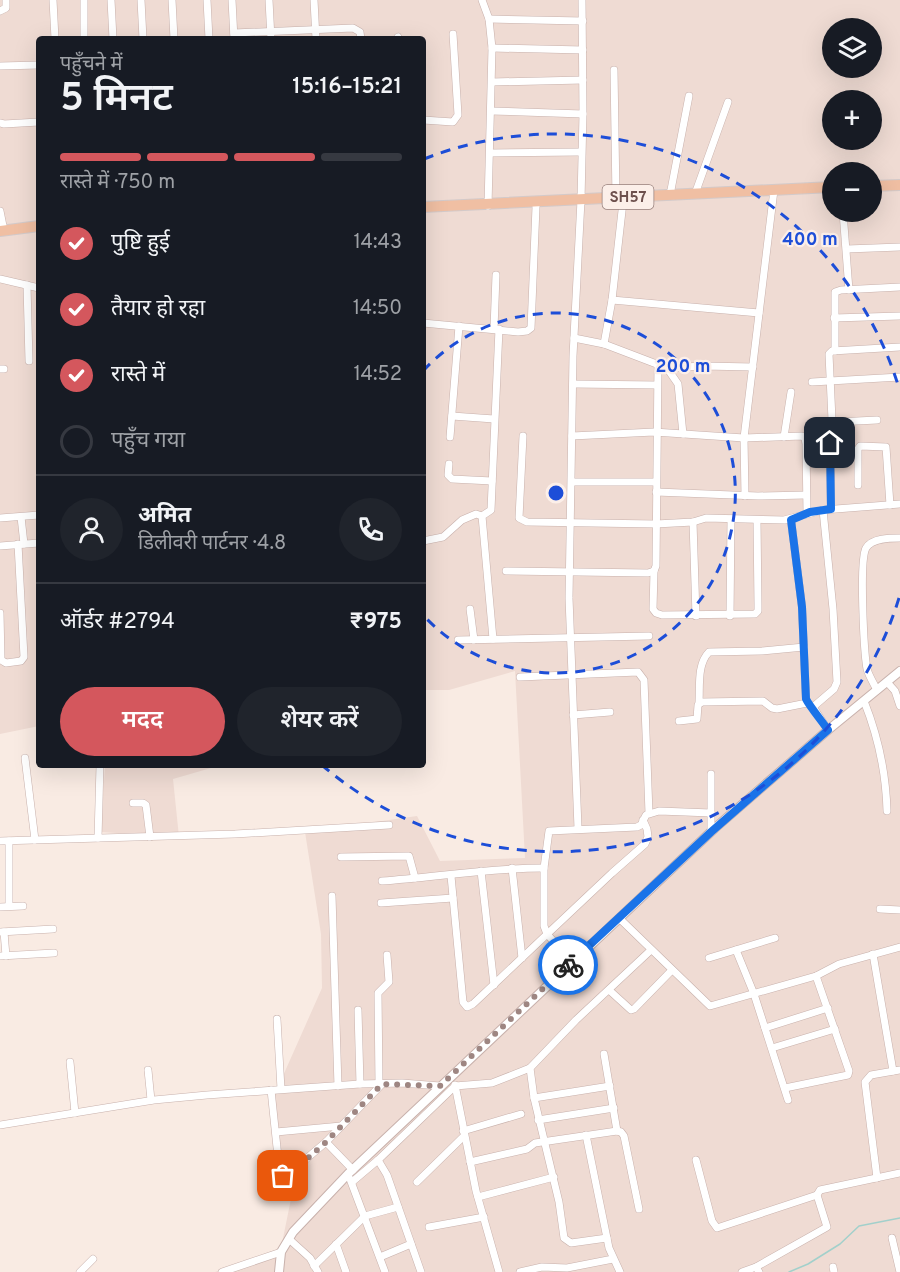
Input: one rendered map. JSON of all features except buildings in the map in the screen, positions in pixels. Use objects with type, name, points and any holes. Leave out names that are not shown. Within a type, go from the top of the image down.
[{"type":"main road","points":[[882,185],[900,184]]},
{"type":"main road","name":"SH57","points":[[426,209],[822,189]]},
{"type":"main road","points":[[882,191],[900,190]]},
{"type":"main road","name":"SH57","points":[[620,200],[695,194],[822,193]]},
{"type":"main road","name":"SH57","points":[[488,206],[536,207],[580,202]]},
{"type":"main road","points":[[2,231],[36,226]]},
{"type":"street","points":[[0,11],[6,8],[6,0]]},
{"type":"street","points":[[53,0],[56,36]]},
{"type":"street","points":[[84,0],[84,36]]},
{"type":"street","points":[[111,0],[113,36]]},
{"type":"street","points":[[141,0],[143,36]]},
{"type":"street","points":[[172,0],[174,36]]},
{"type":"street","points":[[207,0],[209,36]]},
{"type":"street","points":[[232,0],[234,36],[271,35],[315,28],[356,28],[361,36]]},
{"type":"street","points":[[269,0],[271,35]]},
{"type":"street","points":[[314,0],[316,36]]},
{"type":"street","points":[[482,0],[489,19],[492,48],[488,206]]},
{"type":"street","points":[[578,828],[570,638],[570,572],[574,338],[583,114],[582,0]]},
{"type":"street","points":[[489,19],[583,21]]},
{"type":"street","points":[[426,120],[453,122],[458,115],[453,34]]},
{"type":"street","points":[[492,48],[583,50]]},
{"type":"street","points":[[0,66],[36,65]]},
{"type":"street","points":[[604,344],[612,300],[620,200],[614,70]]},
{"type":"street","points":[[492,82],[583,80]]},
{"type":"street","points":[[670,195],[690,96]]},
{"type":"street","points":[[695,194],[728,102]]},
{"type":"street","points":[[490,111],[583,114]]},
{"type":"street","points":[[0,123],[36,122]]},
{"type":"street","points":[[490,153],[581,152]]},
{"type":"street","points":[[745,495],[744,438],[774,193]]},
{"type":"street","points":[[426,324],[527,331],[531,328],[536,207]]},
{"type":"street","points":[[0,211],[2,231]]},
{"type":"street","points":[[844,222],[849,290]]},
{"type":"street","points":[[847,249],[900,247]]},
{"type":"street","points":[[482,516],[491,510],[496,275]]},
{"type":"street","points":[[0,279],[36,287]]},
{"type":"street","points":[[27,285],[29,361]]},
{"type":"street","points":[[836,351],[835,292],[900,287]]},
{"type":"street","points":[[612,300],[759,313]]},
{"type":"street","points":[[834,318],[900,316]]},
{"type":"street","points":[[450,437],[459,326]]},
{"type":"street","points":[[574,338],[604,344],[667,368],[673,375],[680,393],[682,434]]},
{"type":"street","points":[[699,702],[763,701],[777,709],[810,705],[836,686],[827,510],[832,420],[829,354],[832,351],[900,347]]},
{"type":"street","points":[[658,364],[656,566],[653,609],[656,613],[696,616],[750,616],[755,614],[758,610],[757,520]]},
{"type":"street","points":[[667,368],[753,367]]},
{"type":"street","points":[[812,382],[900,377]]},
{"type":"street","points":[[573,384],[657,385]]},
{"type":"street","points":[[784,437],[791,392]]},
{"type":"street","points":[[452,416],[494,419]]},
{"type":"street","points":[[832,420],[837,422],[877,420]]},
{"type":"street","points":[[572,436],[657,433],[744,438],[802,436],[805,438],[807,513]]},
{"type":"street","points":[[523,436],[519,518],[527,522],[656,524],[693,522],[706,518],[791,520],[807,513],[827,510],[900,504]]},
{"type":"street","points":[[858,485],[858,449],[860,446],[886,447],[890,505]]},
{"type":"street","points":[[449,464],[448,475],[453,479],[492,481]]},
{"type":"street","points":[[572,482],[656,482]]},
{"type":"street","points":[[656,492],[806,495]]},
{"type":"street","points":[[426,540],[443,537],[465,518],[476,514],[482,516]]},
{"type":"street","points":[[0,518],[36,515]]},
{"type":"street","points":[[482,516],[493,639]]},
{"type":"street","points":[[0,613],[1,660],[6,663],[21,661],[24,657],[21,517]]},
{"type":"street","points":[[730,519],[730,616]]},
{"type":"street","points":[[791,520],[802,607],[810,705],[828,730]]},
{"type":"street","points":[[693,522],[696,616]]},
{"type":"street","points":[[878,690],[867,666],[862,593],[864,555],[869,544],[879,540],[900,538]]},
{"type":"street","points":[[0,546],[36,543]]},
{"type":"street","points":[[506,571],[648,573],[654,571]]},
{"type":"street","points":[[470,609],[474,640]]},
{"type":"street","points":[[458,640],[649,636]]},
{"type":"street","points":[[679,721],[697,719],[701,668],[705,655],[709,652],[804,647]]},
{"type":"street","points":[[279,1272],[280,1252],[289,1239],[440,1086],[711,832],[900,671]]},
{"type":"street","points":[[520,677],[638,672],[642,674],[645,680],[649,813]]},
{"type":"street","points":[[887,682],[895,691],[900,706]]},
{"type":"street","points":[[864,701],[873,724],[885,779],[887,811]]},
{"type":"street","points":[[573,715],[610,712]]},
{"type":"street","points":[[25,758],[35,840]]},
{"type":"street","points":[[98,838],[100,768]]},
{"type":"street","points":[[711,774],[711,832]]},
{"type":"street","points":[[133,802],[143,803],[146,806],[150,837]]},
{"type":"street","points":[[572,962],[547,934],[544,926],[544,868],[549,831],[637,827],[649,813],[659,811],[711,813]]},
{"type":"street","points":[[451,876],[465,1006],[469,1007],[645,844],[648,837],[643,820]]},
{"type":"street","points":[[0,842],[389,825]]},
{"type":"street","points":[[9,841],[9,906]]},
{"type":"street","points":[[341,857],[406,855],[411,859],[415,878]]},
{"type":"street","points":[[382,880],[451,876],[512,868],[544,868]]},
{"type":"street","points":[[512,868],[522,958]]},
{"type":"street","points":[[481,871],[494,985]]},
{"type":"street","points":[[332,896],[338,1086]]},
{"type":"street","points":[[381,903],[453,898]]},
{"type":"street","points":[[0,907],[23,906]]},
{"type":"street","points":[[880,909],[900,910]]},
{"type":"street","points":[[619,918],[710,1006],[816,976],[839,964],[900,947]]},
{"type":"street","points":[[53,929],[2,932],[3,956],[54,953]]},
{"type":"street","points":[[708,958],[775,938]]},
{"type":"street","points":[[351,1175],[378,1160],[455,1086],[492,1083],[530,1068],[576,1020],[651,950]]},
{"type":"street","points":[[736,950],[754,994],[789,1100]]},
{"type":"street","points":[[271,1090],[279,1167],[283,1176],[290,1174],[326,1142],[381,1084],[378,997],[380,990],[389,982],[387,954]]},
{"type":"street","points":[[873,954],[897,1071],[871,1075],[865,1082],[877,1178]]},
{"type":"street","points":[[609,990],[630,1010],[634,1009],[672,970]]},
{"type":"street","points":[[785,1088],[848,1074],[849,1071],[816,976]]},
{"type":"street","points":[[765,1028],[828,1008]]},
{"type":"street","points":[[358,1010],[360,1084]]},
{"type":"street","points":[[277,1019],[281,1089]]},
{"type":"street","points":[[772,1048],[835,1029]]},
{"type":"street","points":[[604,1054],[617,1131]]},
{"type":"street","points":[[70,1062],[75,1113]]},
{"type":"street","points":[[530,1068],[538,1120],[554,1177],[564,1239],[567,1242],[607,1238]]},
{"type":"street","points":[[148,1070],[151,1100]]},
{"type":"street","points":[[453,1074],[463,1133],[499,1272]]},
{"type":"street","points":[[0,1125],[151,1100],[360,1084],[440,1086]]},
{"type":"street","points":[[534,1098],[610,1086]]},
{"type":"street","points":[[538,1120],[614,1108]]},
{"type":"street","points":[[417,1182],[463,1133],[521,1114]]},
{"type":"street","points":[[276,1132],[341,1126]]},
{"type":"street","points":[[470,1162],[526,1149],[545,1141],[617,1131],[624,1136],[639,1209]]},
{"type":"street","points":[[586,1134],[607,1238],[613,1260],[620,1272]]},
{"type":"street","points":[[326,1142],[351,1175],[385,1272]]},
{"type":"street","points":[[378,1160],[387,1175],[420,1272]]},
{"type":"street","points":[[696,1160],[712,1221],[717,1228],[817,1195],[820,1190],[900,1173]]},
{"type":"street","points":[[478,1197],[554,1177]]},
{"type":"street","points":[[742,1272],[757,1269],[827,1227],[817,1195]]},
{"type":"street","points":[[289,1239],[310,1258],[316,1269],[336,1244],[364,1216],[398,1207]]},
{"type":"street","points":[[429,1227],[484,1217]]},
{"type":"street","points":[[892,1238],[900,1272]]},
{"type":"street","points":[[336,1244],[346,1272]]},
{"type":"street","points":[[380,1257],[411,1244]]},
{"type":"street","points":[[223,1272],[280,1252]]},
{"type":"street","points":[[80,1272],[93,1259]]},
{"type":"street","points":[[520,1272],[542,1267],[567,1268],[613,1260]]},
{"type":"shaded area","points":[[0,0],[900,0],[900,1272],[215,1272],[281,1248],[292,1194],[271,1124],[274,1096],[322,988],[321,934],[305,832],[417,816],[440,861],[525,858],[515,671],[449,690],[426,690],[426,36],[36,36],[36,727],[0,734]]},
{"type":"shaded area","points":[[105,768],[211,768],[173,779],[179,837],[101,832]]},
{"type":"waterway","points":[[789,1272],[808,1264],[840,1244],[859,1226],[900,1218]]},
{"type":"way so far","points":[[283,1176],[290,1174],[326,1142],[382,1084],[440,1086],[568,965]]},
{"type":"route","points":[[568,965],[711,832],[828,730],[806,699],[802,607],[791,520],[810,512],[831,509],[830,443]]}]
